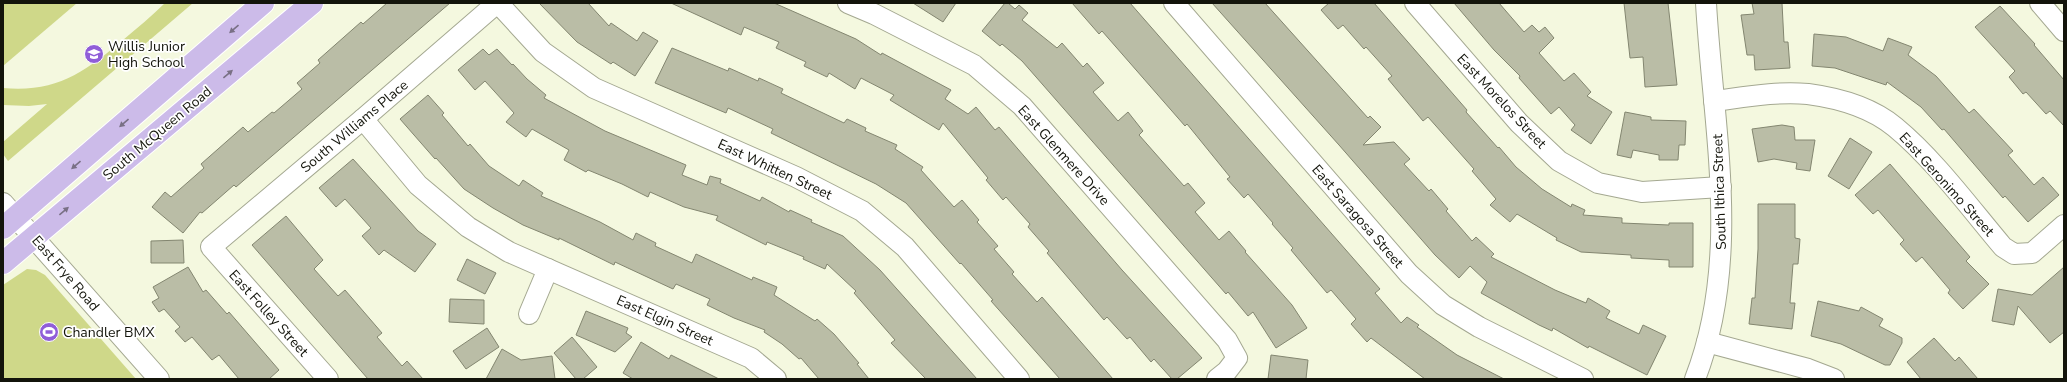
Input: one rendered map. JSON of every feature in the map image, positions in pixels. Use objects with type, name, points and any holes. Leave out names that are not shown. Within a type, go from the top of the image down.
[{"type":"main road","name":"South McQueen Road","points":[[7,216],[263,3]]},
{"type":"main road","name":"South McQueen Road","points":[[3,263],[312,3]]},
{"type":"street","name":"South Williams Place","points":[[211,247],[363,119],[497,3]]},
{"type":"street","name":"East Whitten Street","points":[[497,3],[543,52],[594,88],[796,176],[862,211],[905,247],[1019,379]]},
{"type":"street","name":"East Glenmere Drive","points":[[848,3],[878,9],[974,65],[1022,106],[1227,340],[1237,358],[1227,371],[1217,379]]},
{"type":"street","name":"East Saragosa Street","points":[[1174,3],[1409,274],[1443,305],[1473,323],[1583,379]]},
{"type":"street","name":"East Morelos Street","points":[[1415,3],[1519,123],[1559,161],[1598,183],[1642,192],[1721,187]]},
{"type":"street","name":"South Ithica Street","points":[[1695,379],[1707,342],[1722,256],[1721,187],[1706,3]]},
{"type":"street","points":[[2040,3],[2064,31]]},
{"type":"street","name":"East Geronimo Street","points":[[1714,101],[1779,94],[1808,94],[1844,101],[1871,112],[1894,126],[1920,150],[2003,247],[2014,254],[2032,253],[2064,225]]},
{"type":"street","name":"East Elgin Street","points":[[363,119],[418,185],[468,226],[509,252],[752,358],[776,379]]},
{"type":"street","name":"East Frye Road","points":[[7,216],[34,236],[159,379]]},
{"type":"street","name":"East Folley Street","points":[[211,247],[328,379]]},
{"type":"street","points":[[529,314],[548,269]]},
{"type":"street","points":[[1707,342],[1808,369],[1834,379]]},
{"type":"green space","points":[[3,3],[77,3],[3,66]]},
{"type":"green space","points":[[165,3],[193,3],[8,161],[3,154],[3,142],[47,104],[29,106],[3,105],[3,88],[22,89],[39,87],[69,78],[96,62]]},
{"type":"green space","name":"Chandler BMX","points":[[27,269],[36,270],[45,275],[136,379],[3,379],[3,285]]},
{"type":"building","points":[[387,3],[450,3],[236,187],[234,185],[202,213],[200,212],[183,233],[152,207],[165,192],[171,197],[204,168],[201,164],[243,127],[248,132],[272,112],[274,113],[302,89],[297,83],[320,63],[318,60],[361,22],[363,24]]},
{"type":"building","points":[[539,3],[588,3],[609,26],[611,23],[637,41],[643,32],[658,41],[635,76],[613,62],[611,64],[577,42]]},
{"type":"building","points":[[671,3],[774,3],[856,39],[881,55],[882,53],[951,90],[945,99],[968,114],[976,107],[995,130],[999,127],[1122,270],[1202,358],[1177,379],[1172,379],[1154,359],[1151,362],[1130,337],[1127,339],[1107,317],[1104,320],[1047,253],[1049,251],[1028,227],[1030,224],[1006,197],[1003,200],[986,180],[988,178],[943,123],[939,130],[890,100],[894,95],[861,78],[855,89],[829,73],[827,77],[804,66],[806,62],[776,48],[779,42],[744,27],[741,35]]},
{"type":"building","points":[[913,3],[956,3],[943,22]]},
{"type":"building","points":[[1005,3],[1008,3],[1015,9],[1019,5],[1028,13],[1022,20],[1057,48],[1062,43],[1083,67],[1087,63],[1104,83],[1093,92],[1118,121],[1128,112],[1143,131],[1139,135],[1184,186],[1188,183],[1205,203],[1195,212],[1219,240],[1229,231],[1246,251],[1245,252],[1292,305],[1307,328],[1276,348],[1253,312],[1248,316],[1228,292],[1226,294],[1022,61],[1002,44],[1000,46],[982,31]]},
{"type":"building","points":[[1072,3],[1130,3],[1380,289],[1375,293],[1401,323],[1407,317],[1419,325],[1417,327],[1457,355],[1504,379],[1425,379],[1371,338],[1367,342],[1351,324],[1356,319],[1331,290],[1327,293],[1291,250],[1293,248],[1248,194],[1244,198],[1227,179],[1230,177],[1187,124],[1185,126],[1102,31],[1099,34]]},
{"type":"building","points":[[1212,3],[1265,3],[1368,118],[1370,116],[1381,127],[1363,145],[1394,142],[1410,159],[1404,164],[1429,191],[1431,189],[1448,209],[1446,211],[1472,241],[1476,237],[1494,254],[1491,257],[1555,290],[1586,303],[1588,298],[1610,311],[1606,318],[1639,334],[1643,325],[1666,336],[1647,375],[1589,346],[1588,348],[1553,328],[1552,331],[1539,325],[1481,293],[1487,282],[1470,266],[1459,278],[1435,255]]},
{"type":"building","points":[[1329,3],[1374,3],[1467,110],[1466,112],[1516,167],[1542,189],[1571,207],[1572,204],[1585,210],[1583,215],[1622,218],[1622,223],[1669,225],[1669,223],[1693,223],[1693,267],[1669,267],[1669,260],[1631,258],[1631,255],[1581,252],[1556,240],[1557,238],[1517,214],[1510,222],[1490,205],[1496,199],[1472,171],[1474,169],[1428,117],[1423,121],[1388,79],[1392,76],[1366,47],[1364,49],[1343,25],[1338,29],[1321,10]]},
{"type":"building","points":[[1454,3],[1499,3],[1524,32],[1532,25],[1539,32],[1545,27],[1554,38],[1539,53],[1564,81],[1574,73],[1591,92],[1587,96],[1612,112],[1591,144],[1571,130],[1575,125],[1559,107],[1551,114],[1519,78],[1520,76],[1494,50]]},
{"type":"building","points":[[1624,3],[1668,3],[1677,85],[1645,87],[1643,57],[1630,58]]},
{"type":"building","points":[[1752,3],[1782,3],[1784,42],[1788,42],[1790,68],[1755,70],[1754,55],[1747,55],[1741,15],[1754,14]]},
{"type":"building","points":[[2000,6],[2035,44],[2034,45],[2064,80],[2064,126],[2050,111],[2046,114],[2026,92],[2023,94],[2009,77],[2015,71],[1975,27]]},
{"type":"building","points":[[1814,34],[1846,37],[1883,51],[1888,38],[1912,47],[1908,55],[1936,76],[1969,113],[1974,109],[2013,151],[2008,155],[2034,185],[2043,177],[2059,195],[2028,222],[2005,196],[2003,198],[1944,129],[1942,130],[1921,107],[1887,82],[1886,85],[1835,68],[1812,66]]},
{"type":"building","points":[[672,48],[728,71],[729,68],[758,81],[759,78],[783,89],[781,93],[844,123],[847,119],[866,128],[865,131],[897,145],[895,149],[923,167],[921,170],[954,207],[962,200],[979,220],[977,222],[998,246],[994,249],[1014,272],[1012,274],[1037,302],[1042,297],[1113,379],[1060,379],[991,301],[993,300],[961,263],[960,264],[906,203],[876,184],[771,133],[773,129],[728,108],[726,113],[655,83]]},
{"type":"building","points":[[483,49],[489,55],[497,49],[512,65],[513,64],[527,79],[546,95],[544,98],[605,131],[686,165],[682,175],[707,185],[710,176],[721,179],[720,183],[760,201],[762,197],[789,212],[790,210],[812,220],[811,222],[843,236],[880,270],[977,379],[926,379],[891,343],[895,340],[854,293],[856,291],[827,264],[825,269],[803,259],[804,257],[767,242],[766,245],[716,220],[718,216],[684,207],[650,192],[648,197],[588,170],[586,172],[564,160],[569,150],[532,129],[526,137],[506,122],[514,113],[485,81],[475,90],[458,70]]},
{"type":"building","points":[[428,95],[444,113],[442,115],[468,146],[470,144],[489,166],[519,186],[523,180],[543,193],[541,196],[600,222],[633,240],[636,233],[656,243],[655,246],[692,263],[696,254],[752,280],[753,277],[777,287],[774,295],[815,321],[817,319],[834,334],[859,363],[857,364],[869,379],[819,379],[801,358],[799,359],[782,344],[764,332],[765,330],[734,318],[707,305],[710,299],[676,284],[673,289],[615,262],[614,265],[559,238],[559,240],[523,225],[493,208],[464,189],[400,119]]},
{"type":"building","points":[[1625,112],[1651,117],[1651,120],[1686,121],[1685,145],[1679,145],[1678,160],[1659,160],[1659,155],[1633,150],[1631,158],[1617,155]]},
{"type":"building","points":[[1782,125],[1794,127],[1795,140],[1815,140],[1810,171],[1796,169],[1797,163],[1774,159],[1758,162],[1752,129]]},
{"type":"building","points":[[1850,138],[1872,152],[1849,189],[1828,176]]},
{"type":"building","points":[[353,159],[418,231],[436,244],[415,272],[384,250],[379,255],[362,236],[371,228],[345,199],[336,207],[319,188]]},
{"type":"building","points":[[1890,164],[1970,257],[1966,261],[1989,284],[1963,309],[1948,293],[1950,290],[1922,257],[1916,262],[1900,244],[1904,240],[1878,210],[1873,214],[1855,195]]},
{"type":"building","points":[[1758,204],[1795,204],[1795,238],[1800,239],[1798,264],[1793,264],[1790,303],[1795,303],[1792,329],[1749,324],[1752,298],[1755,298],[1758,249]]},
{"type":"building","points":[[286,216],[323,260],[314,269],[338,296],[345,290],[382,333],[377,337],[402,366],[407,361],[423,379],[368,379],[252,245]]},
{"type":"building","points":[[183,240],[184,263],[151,263],[151,241]]},
{"type":"building","points":[[467,259],[496,273],[485,294],[457,280]]},
{"type":"building","points":[[188,267],[203,292],[206,290],[227,314],[229,312],[279,370],[269,379],[239,379],[219,355],[212,360],[192,337],[185,342],[175,331],[180,327],[164,309],[159,312],[152,302],[159,298],[153,287]]},
{"type":"building","points":[[2064,267],[2064,332],[2050,343],[2018,306],[2014,325],[1992,321],[1998,289],[2032,295]]},
{"type":"building","points":[[450,299],[484,300],[484,324],[449,322]]},
{"type":"building","points":[[1818,301],[1859,311],[1861,307],[1883,319],[1879,326],[1902,338],[1902,343],[1890,365],[1885,365],[1841,344],[1811,336]]},
{"type":"building","points":[[586,311],[628,328],[626,333],[632,337],[615,352],[576,335]]},
{"type":"building","points":[[487,328],[499,347],[466,369],[453,351]]},
{"type":"building","points":[[572,337],[597,367],[583,379],[576,379],[554,353]]},
{"type":"building","points":[[1934,338],[1955,361],[1959,357],[1978,379],[1921,379],[1907,362]]},
{"type":"building","points":[[641,342],[669,359],[671,355],[719,379],[633,379],[623,373]]},
{"type":"building","points":[[502,349],[521,360],[552,356],[555,379],[486,379]]},
{"type":"building","points":[[1271,355],[1308,360],[1306,379],[1268,379]]},
{"type":"place","name":"Willis Junior High School","points":[[94,54]]},
{"type":"place","name":"Chandler BMX","points":[[49,332]]}]
